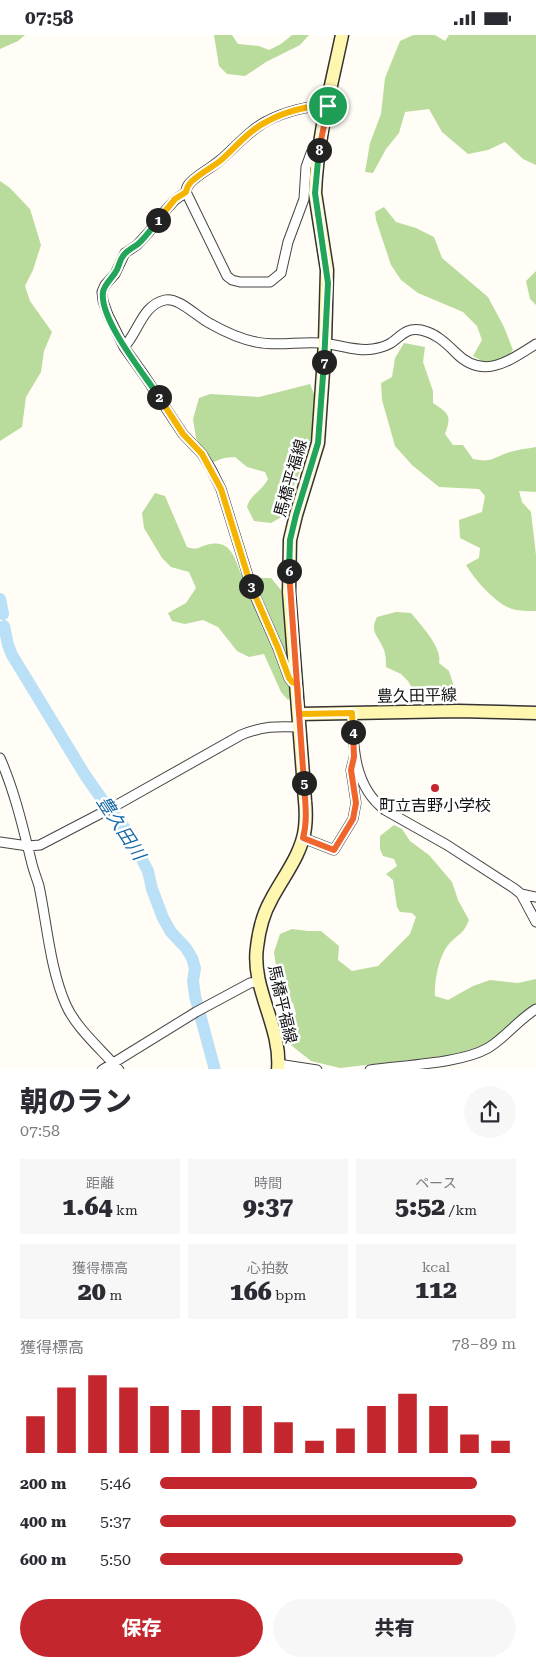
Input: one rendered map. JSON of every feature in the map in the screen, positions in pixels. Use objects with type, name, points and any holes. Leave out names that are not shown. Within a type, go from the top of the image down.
[{"type":"main road","name":"馬橋平福線","points":[[278,1067],[275,1040],[258,982],[256,949],[264,913],[300,849],[305,829],[306,815],[300,720],[289,592],[290,540],[318,443],[325,343],[327,270],[315,193],[319,152],[342,35]]},
{"type":"main road","name":"豊久田平線","points":[[300,720],[352,713],[458,711],[536,713]]},
{"type":"street","points":[[319,152],[311,153],[306,167],[304,199],[288,242],[281,273],[270,282],[240,282],[232,280],[227,276],[186,192],[186,187],[267,121],[279,115],[319,105],[328,106]]},
{"type":"street","points":[[186,192],[175,199],[137,245],[125,253],[102,292],[108,315],[124,347],[183,434],[202,454],[221,489],[252,589],[275,640],[289,678],[297,684]]},
{"type":"street","points":[[124,347],[142,316],[164,300],[174,300],[210,324],[238,337],[257,343],[277,345],[325,343],[367,350],[376,349],[391,343],[405,331],[412,329],[421,330],[443,340],[468,362],[479,366],[491,367],[509,361],[536,344]]},
{"type":"street","points":[[303,838],[334,850],[353,819],[356,803],[351,770],[354,757],[352,713]]},
{"type":"street","points":[[0,842],[28,847],[40,845],[109,809],[241,735],[256,728],[300,720]]},
{"type":"street","points":[[354,757],[366,787],[376,803],[385,810],[448,845],[521,894],[536,897]]},
{"type":"street","points":[[0,759],[22,822],[38,885],[59,985],[66,1006],[81,1027],[116,1066]]},
{"type":"street","points":[[521,894],[536,922]]},
{"type":"street","points":[[102,1069],[116,1066],[199,1010],[250,983],[258,982]]},
{"type":"street","points":[[370,1069],[426,1063],[465,1056],[486,1049],[536,1009]]},
{"type":"street","points":[[278,1067],[317,1069]]},
{"type":"green space","points":[[0,35],[25,35],[18,41],[0,49]]},
{"type":"green space","points":[[214,35],[232,35],[238,44],[259,46],[269,50],[281,44],[292,35],[309,35],[300,45],[266,62],[245,76],[227,74],[219,66]]},
{"type":"green space","points":[[413,35],[435,35],[445,41],[449,35],[536,35],[536,165],[523,159],[505,142],[488,150],[468,154],[442,132],[429,109],[405,112],[399,133],[386,149],[373,173],[365,172],[370,143],[381,114],[385,78],[400,41]]},
{"type":"green space","points":[[0,181],[10,188],[30,209],[41,245],[33,270],[25,286],[30,301],[52,332],[44,351],[41,372],[26,397],[22,427],[0,441]]},
{"type":"green space","points":[[384,207],[396,222],[416,228],[434,237],[442,258],[488,297],[504,327],[513,350],[504,360],[487,364],[473,356],[482,340],[477,326],[463,312],[418,293],[401,280],[391,265],[376,220],[375,212]]},
{"type":"green space","points":[[536,271],[536,305],[530,299],[526,281]]},
{"type":"green space","points":[[404,343],[425,347],[423,362],[433,391],[433,403],[448,415],[445,434],[453,445],[463,445],[473,459],[482,460],[492,459],[511,451],[536,447],[536,492],[519,491],[522,502],[531,512],[536,555],[536,611],[516,610],[502,604],[481,585],[466,565],[479,558],[480,548],[460,538],[459,520],[482,512],[485,496],[479,489],[439,487],[412,465],[395,446],[382,400],[381,383],[392,377],[395,358]]},
{"type":"green space","points":[[310,384],[316,399],[312,436],[301,469],[280,518],[271,523],[254,521],[247,507],[251,499],[268,479],[265,472],[247,467],[235,457],[224,458],[211,463],[196,438],[193,419],[199,398],[210,394],[259,397]]},
{"type":"green space","points":[[155,493],[165,496],[187,547],[197,548],[214,543],[226,546],[233,555],[241,574],[253,578],[271,578],[281,590],[291,666],[288,679],[292,695],[288,700],[281,692],[264,654],[249,657],[237,651],[218,627],[203,620],[185,624],[172,621],[168,613],[186,603],[196,588],[189,572],[171,567],[162,558],[144,528],[142,513]]},
{"type":"green space","points":[[396,612],[411,613],[434,643],[438,650],[439,663],[449,671],[454,687],[450,694],[450,700],[444,701],[442,690],[436,689],[430,690],[424,697],[417,697],[408,681],[401,674],[386,667],[385,652],[374,631],[374,627],[377,617]]},
{"type":"green space","points":[[394,825],[402,829],[410,841],[429,855],[452,882],[458,900],[469,920],[463,931],[449,944],[442,955],[436,976],[435,996],[448,1000],[473,986],[490,980],[518,983],[536,979],[536,1006],[483,1045],[453,1055],[340,1068],[311,1061],[287,1042],[285,1027],[296,1014],[293,1003],[280,995],[274,952],[280,934],[292,929],[321,931],[339,946],[338,960],[352,971],[378,966],[410,934],[416,917],[412,913],[400,912],[397,907],[393,880],[386,874],[397,866],[394,859],[383,856],[380,849],[380,836]]},
{"type":"waterway","name":"豊久田川","points":[[0,599],[3,614]]},
{"type":"waterway","name":"豊久田川","points":[[4,626],[12,655],[85,775],[127,831],[148,871],[152,889],[163,918],[171,932],[186,948],[192,958],[195,968],[193,981],[195,996],[215,1069]]},
{"type":"place","name":"町立吉野小学校","points":[[435,788]]},
{"type":"route","points":[[328,106],[317,165],[315,193],[328,283],[318,443],[296,515],[290,540],[288,561],[289,592],[297,684],[302,764],[306,815],[303,838],[334,850],[353,819],[356,803],[351,770],[354,757],[352,713],[299,714],[297,684],[289,678],[252,589],[221,489],[202,454],[183,434],[124,347],[108,315],[102,292],[105,285],[115,274],[125,253],[137,245],[175,199],[186,192],[186,187],[192,181],[220,161],[267,121],[279,115],[319,105],[328,106]]}]
